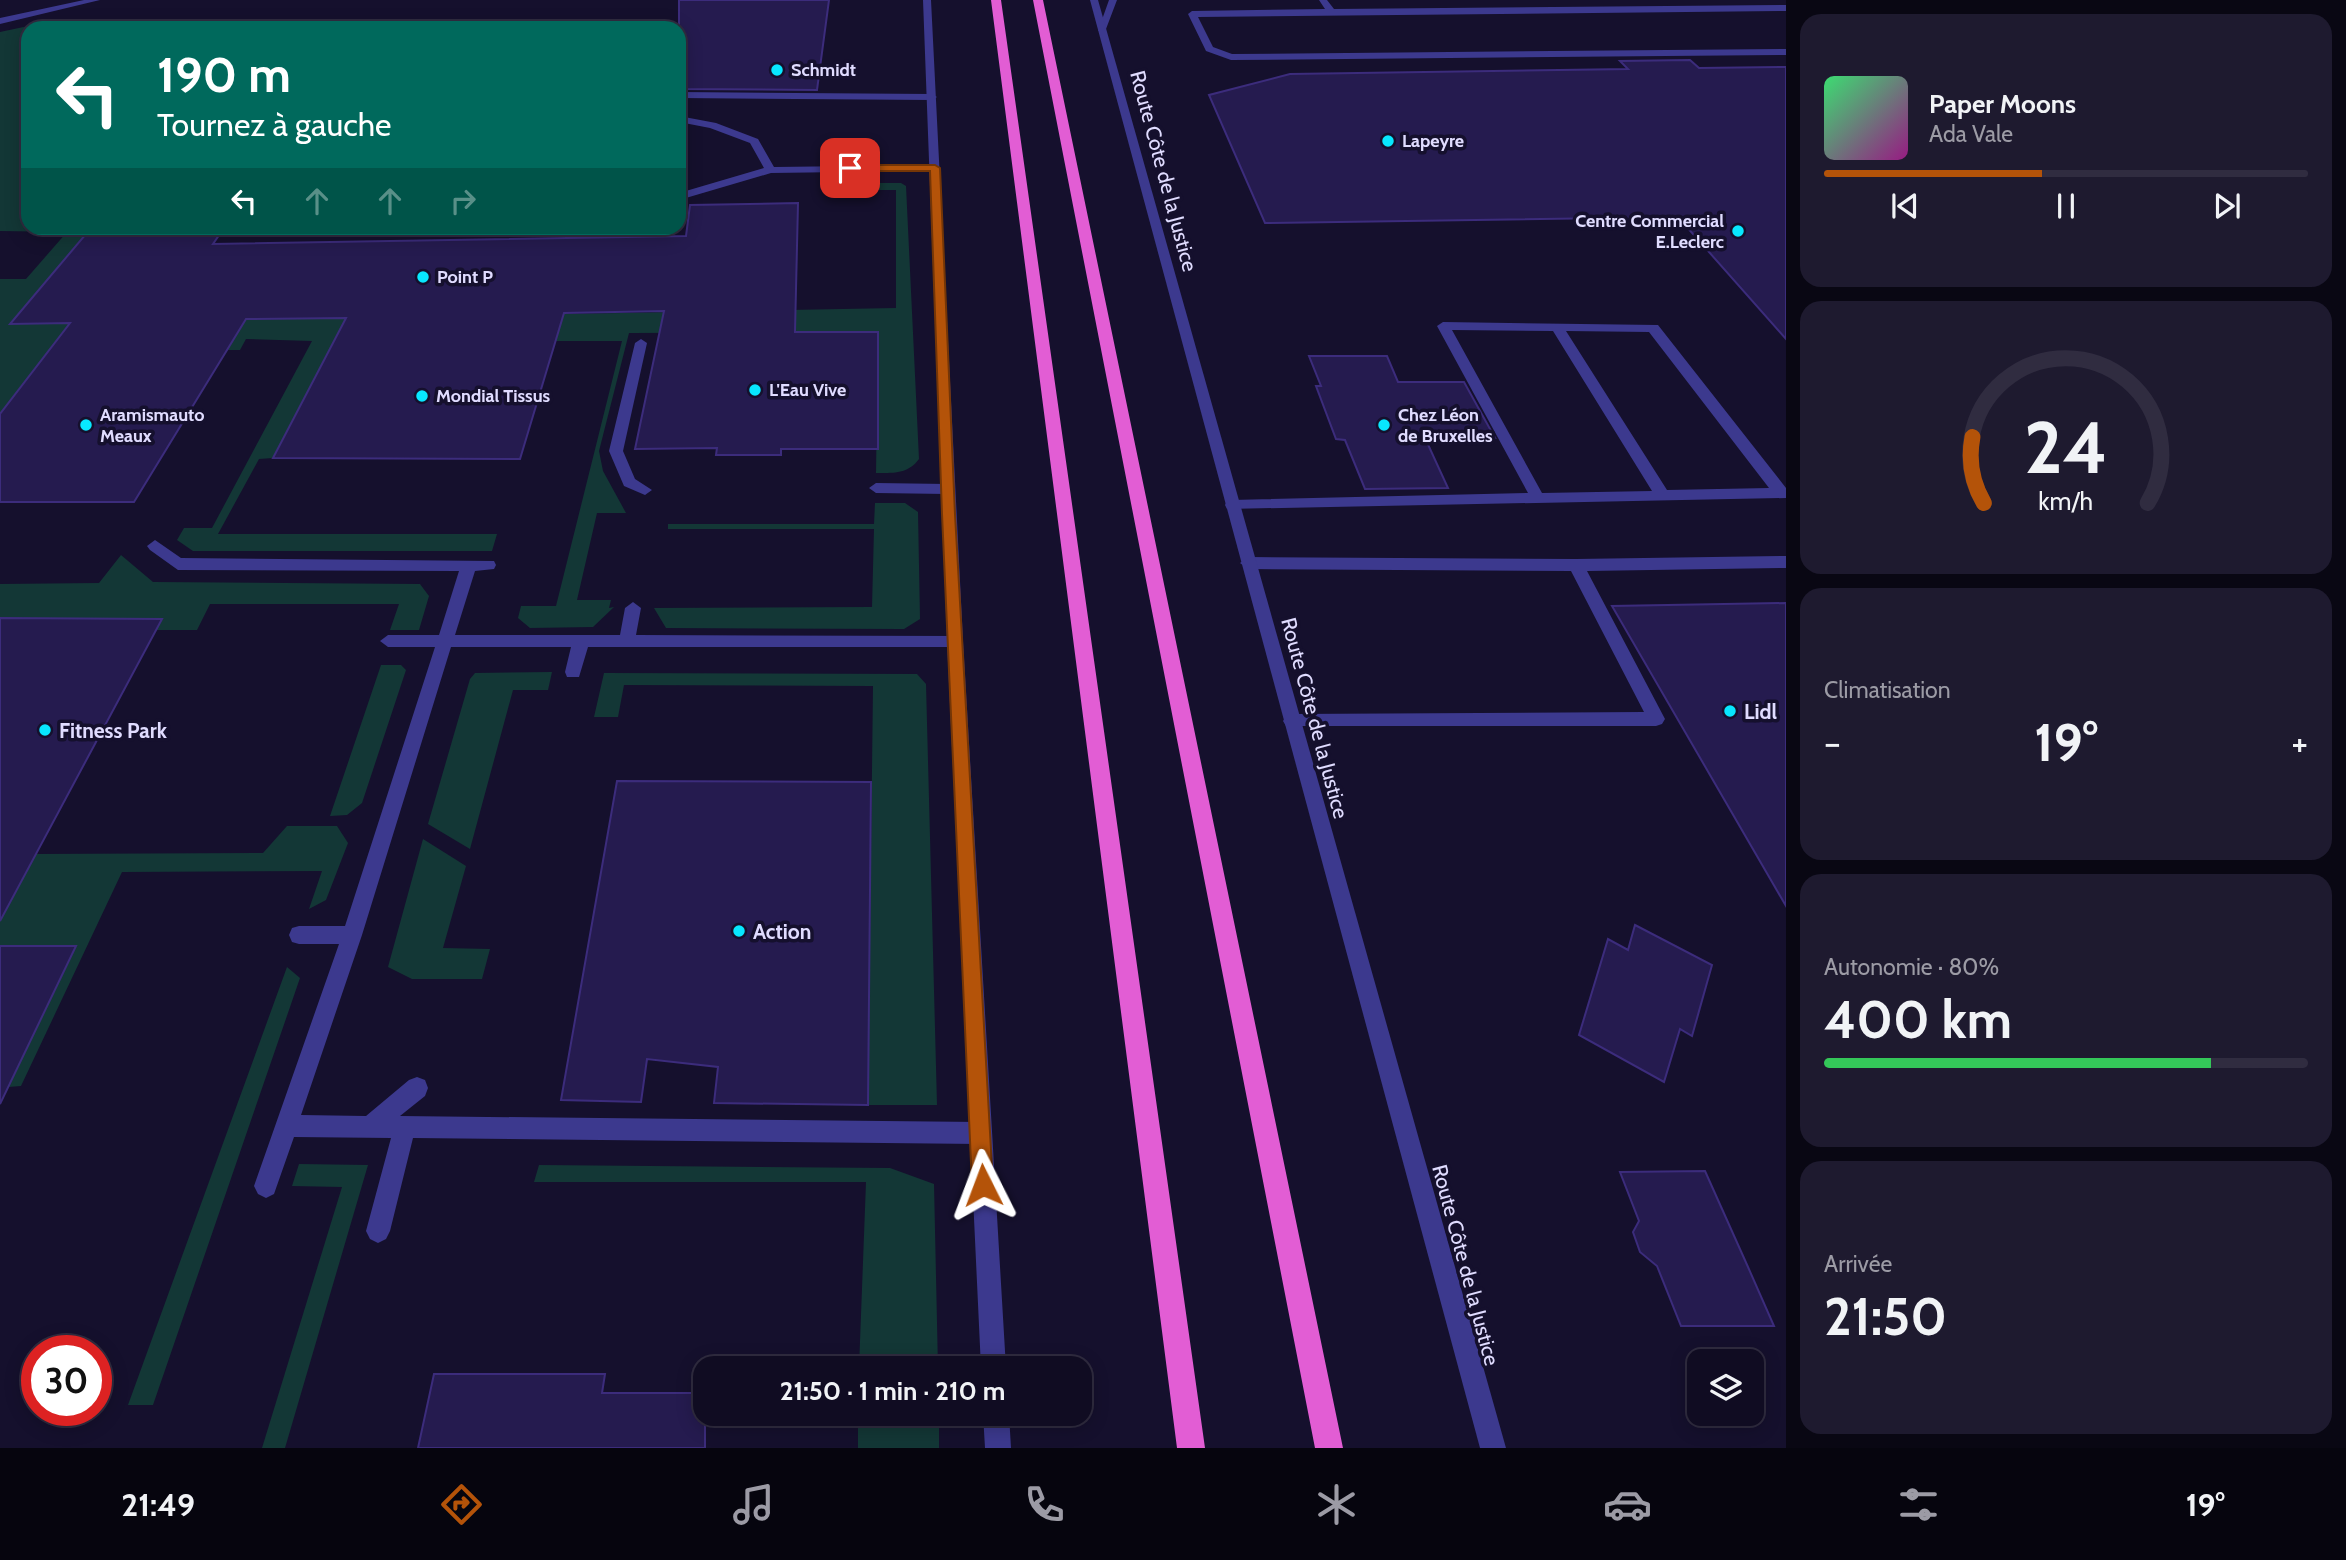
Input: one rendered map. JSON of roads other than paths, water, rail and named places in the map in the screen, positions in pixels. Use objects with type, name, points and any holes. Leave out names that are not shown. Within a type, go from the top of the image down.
[{"type":"highway","points":[[996,0],[1191,1448]]},
{"type":"highway","points":[[1038,0],[1329,1448]]},
{"type":"street","points":[[0,21],[96,0]]},
{"type":"street","points":[[927,0],[954,641],[992,1356]]},
{"type":"street","name":"Route Côte de la Justice","points":[[1094,0],[1493,1448]]},
{"type":"street","points":[[1101,29],[1113,0]]},
{"type":"street","points":[[1323,0],[1331,12]]},
{"type":"street","points":[[1782,0],[1786,6]]},
{"type":"street","points":[[1786,6],[1192,13],[1209,49],[1231,57],[1786,52]]},
{"type":"street","points":[[686,95],[860,93],[932,97]]},
{"type":"street","points":[[686,120],[712,125],[754,141],[770,170]]},
{"type":"street","points":[[686,195],[770,170],[856,165],[935,168]]},
{"type":"street","points":[[850,189],[856,165]]},
{"type":"street","points":[[1538,499],[1443,326],[1653,328],[1784,493]]},
{"type":"street","points":[[1558,327],[1663,496]]},
{"type":"street","points":[[641,343],[616,451],[629,482],[645,491]]},
{"type":"street","points":[[876,488],[947,489]]},
{"type":"street","points":[[1232,505],[1784,493]]},
{"type":"street","points":[[155,546],[178,564],[479,565],[447,641],[267,1186]]},
{"type":"street","points":[[1248,563],[1576,565],[1786,562]]},
{"type":"street","points":[[1292,721],[1656,719],[1576,565]]},
{"type":"street","points":[[627,641],[633,608]]},
{"type":"street","points":[[388,641],[954,641]]},
{"type":"street","points":[[573,673],[580,641]]},
{"type":"street","points":[[299,935],[352,935]]},
{"type":"street","points":[[372,1125],[417,1088]]},
{"type":"street","points":[[288,1126],[980,1133]]},
{"type":"street","points":[[378,1231],[405,1127]]},
{"type":"street","points":[[997,1426],[998,1448]]},
{"type":"place","name":"Schmidt","points":[[777,70]]},
{"type":"place","name":"Lapeyre","points":[[1388,141]]},
{"type":"place","name":"Centre Commercial E.Leclerc","points":[[1738,231]]},
{"type":"place","name":"Point P","points":[[423,277]]},
{"type":"place","name":"L'Eau Vive","points":[[755,390]]},
{"type":"place","name":"Mondial Tissus","points":[[422,396]]},
{"type":"place","name":"Aramismauto Meaux","points":[[86,425]]},
{"type":"place","name":"Chez Léon de Bruxelles","points":[[1384,425]]},
{"type":"place","name":"Lidl","points":[[1730,711]]},
{"type":"place","name":"Fitness Park","points":[[45,730]]},
{"type":"place","name":"Action","points":[[739,931]]}]
